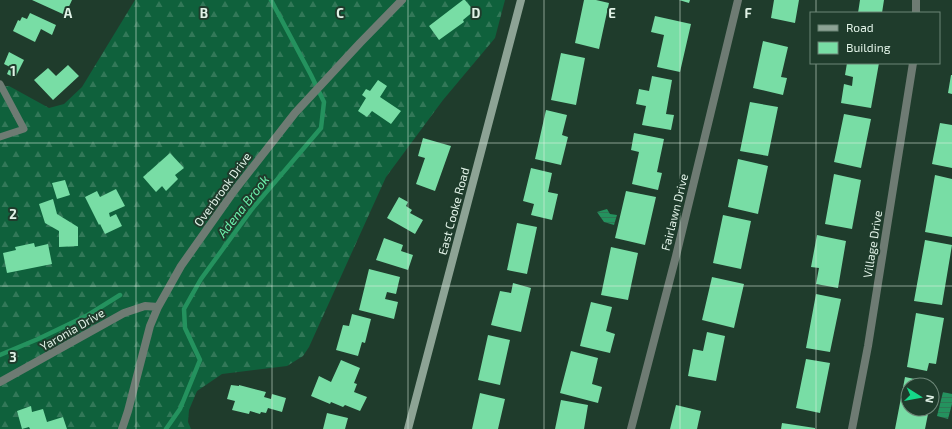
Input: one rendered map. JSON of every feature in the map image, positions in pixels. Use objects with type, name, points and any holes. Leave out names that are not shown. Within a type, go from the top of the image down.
[{"type":"main road","name":"East Cooke Road","points":[[408,429],[521,0]]},
{"type":"street","name":"Overbrook Drive","points":[[122,429],[150,326],[158,307],[181,266],[234,190],[295,113],[334,69],[402,0]]},
{"type":"street","name":"Fairlawn Drive","points":[[631,429],[672,271],[738,0]]},
{"type":"street","points":[[916,0],[916,12]]},
{"type":"street","name":"Village Drive","points":[[852,429],[868,346],[913,64]]},
{"type":"street","name":"Yaronia Drive","points":[[0,382],[124,313],[145,306],[158,307]]},
{"type":"lane","points":[[0,84],[24,129],[0,137]]},
{"type":"green space","points":[[135,0],[505,0],[495,38],[443,100],[386,177],[309,347],[303,356],[287,366],[222,374],[197,391],[189,410],[188,422],[191,429],[0,429],[0,87],[9,86],[49,108],[64,104],[82,87]]},
{"type":"shaded area","points":[[607,209],[610,214],[617,215],[614,225],[604,222],[597,212]]},
{"type":"shaded area","points":[[943,392],[952,394],[952,404],[948,419],[940,417],[940,404]]},
{"type":"building","points":[[32,0],[72,0],[65,15]]},
{"type":"building","points":[[465,0],[474,11],[463,20],[464,22],[439,40],[429,26]]},
{"type":"building","points":[[584,0],[596,0],[609,3],[599,49],[575,43]]},
{"type":"building","points":[[679,0],[690,0],[689,3]]},
{"type":"building","points":[[774,0],[799,0],[795,23],[771,18]]},
{"type":"building","points":[[860,0],[884,0],[882,12],[858,12]]},
{"type":"building","points":[[30,13],[56,25],[52,35],[41,29],[35,42],[13,31],[18,20],[20,21],[22,17],[27,19]]},
{"type":"building","points":[[655,16],[691,24],[680,72],[657,67],[664,35],[651,32]]},
{"type":"building","points":[[763,41],[788,47],[781,77],[787,78],[783,95],[753,88]]},
{"type":"building","points":[[9,52],[24,60],[15,78],[7,74],[10,67],[4,64]]},
{"type":"building","points":[[561,53],[585,58],[576,105],[551,100]]},
{"type":"building","points":[[847,64],[879,64],[871,108],[841,103],[844,84],[852,86],[853,77],[845,75]]},
{"type":"building","points":[[68,65],[79,76],[53,100],[34,80],[48,68],[56,76]]},
{"type":"building","points":[[952,75],[952,94],[948,93]]},
{"type":"building","points":[[652,76],[672,80],[666,114],[674,115],[671,130],[642,125],[646,106],[636,104],[639,89],[649,91]]},
{"type":"building","points":[[378,80],[387,86],[380,97],[401,111],[391,124],[372,111],[367,117],[358,111],[366,98],[362,95],[366,89],[370,91]]},
{"type":"building","points":[[750,102],[778,107],[768,156],[740,151]]},
{"type":"building","points":[[546,110],[567,115],[562,135],[568,137],[561,165],[535,159]]},
{"type":"building","points":[[844,114],[871,119],[861,168],[834,162]]},
{"type":"building","points":[[940,123],[952,125],[952,168],[932,164]]},
{"type":"building","points":[[634,133],[664,139],[657,172],[662,173],[658,190],[632,184],[639,152],[631,150]]},
{"type":"building","points":[[423,138],[451,146],[435,191],[416,184],[425,158],[418,156]]},
{"type":"building","points":[[170,153],[184,168],[175,175],[178,179],[166,191],[162,186],[156,192],[143,177]]},
{"type":"building","points":[[738,159],[768,166],[758,214],[728,207]]},
{"type":"building","points":[[531,168],[552,173],[548,192],[558,194],[552,220],[531,215],[534,204],[523,201]]},
{"type":"building","points":[[834,174],[861,180],[852,229],[825,224]]},
{"type":"building","points":[[935,175],[952,179],[952,237],[925,232]]},
{"type":"building","points":[[65,180],[70,195],[57,199],[52,183]]},
{"type":"building","points":[[116,189],[125,206],[109,213],[110,217],[116,214],[122,226],[105,234],[85,197],[97,191],[100,197]]},
{"type":"building","points":[[626,191],[656,197],[645,245],[615,238]]},
{"type":"building","points":[[399,197],[408,202],[406,206],[412,210],[410,213],[423,220],[415,234],[387,218]]},
{"type":"building","points":[[53,199],[57,214],[78,227],[78,246],[59,247],[59,231],[45,223],[39,204]]},
{"type":"building","points":[[723,215],[751,221],[741,269],[713,263]]},
{"type":"building","points":[[517,223],[537,227],[527,274],[507,270]]},
{"type":"building","points":[[817,235],[846,241],[838,288],[816,284],[819,268],[811,267]]},
{"type":"building","points":[[384,238],[403,245],[401,251],[413,255],[408,270],[376,260]]},
{"type":"building","points":[[925,240],[952,245],[942,305],[914,301]]},
{"type":"building","points":[[34,243],[35,247],[48,244],[52,264],[7,273],[3,253],[16,250],[15,247]]},
{"type":"building","points":[[611,247],[638,253],[628,300],[601,295]]},
{"type":"building","points":[[369,269],[400,277],[396,294],[387,292],[385,299],[398,302],[394,319],[359,310]]},
{"type":"building","points":[[712,277],[744,284],[734,328],[702,320]]},
{"type":"building","points":[[513,283],[531,288],[521,332],[491,325],[500,291],[511,293]]},
{"type":"building","points":[[816,294],[841,299],[830,352],[806,348]]},
{"type":"building","points":[[591,302],[612,307],[606,331],[615,334],[610,353],[580,346]]},
{"type":"building","points":[[916,313],[944,318],[936,364],[929,363],[927,371],[907,367]]},
{"type":"building","points":[[352,314],[371,319],[365,343],[362,342],[358,356],[336,350],[343,325],[349,326]]},
{"type":"building","points":[[707,332],[725,336],[716,381],[688,376],[693,349],[703,351]]},
{"type":"building","points":[[488,335],[510,340],[500,385],[478,380]]},
{"type":"building","points":[[571,351],[598,358],[592,384],[602,387],[598,403],[560,393]]},
{"type":"building","points":[[806,359],[830,363],[820,413],[796,408]]},
{"type":"building","points":[[341,360],[360,368],[354,383],[357,384],[354,392],[367,397],[360,411],[345,405],[343,407],[331,402],[330,404],[311,396],[319,376],[331,382]]},
{"type":"building","points":[[231,385],[239,385],[266,392],[264,397],[271,399],[272,394],[286,398],[282,412],[268,408],[266,413],[261,412],[260,414],[250,411],[249,414],[232,410],[235,401],[227,399]]},
{"type":"building","points":[[480,393],[505,399],[498,429],[472,429]]},
{"type":"building","points":[[561,400],[588,405],[584,429],[555,429]]},
{"type":"building","points":[[900,403],[900,417],[927,417],[925,429],[895,429]]},
{"type":"building","points":[[676,405],[701,411],[697,429],[670,429]]},
{"type":"building","points":[[31,406],[32,412],[43,409],[47,422],[63,417],[67,429],[30,429],[29,427],[22,429],[17,411]]},
{"type":"building","points":[[327,413],[348,418],[345,429],[323,429]]},
{"type":"building","points":[[782,423],[815,428],[815,429],[781,429]]},
{"type":"waterway","name":"Adena Brook","points":[[166,429],[180,409],[200,360],[185,328],[184,309],[201,279],[252,209],[321,128],[324,102],[271,0]]},
{"type":"waterway","points":[[0,355],[88,315],[120,295]]}]
